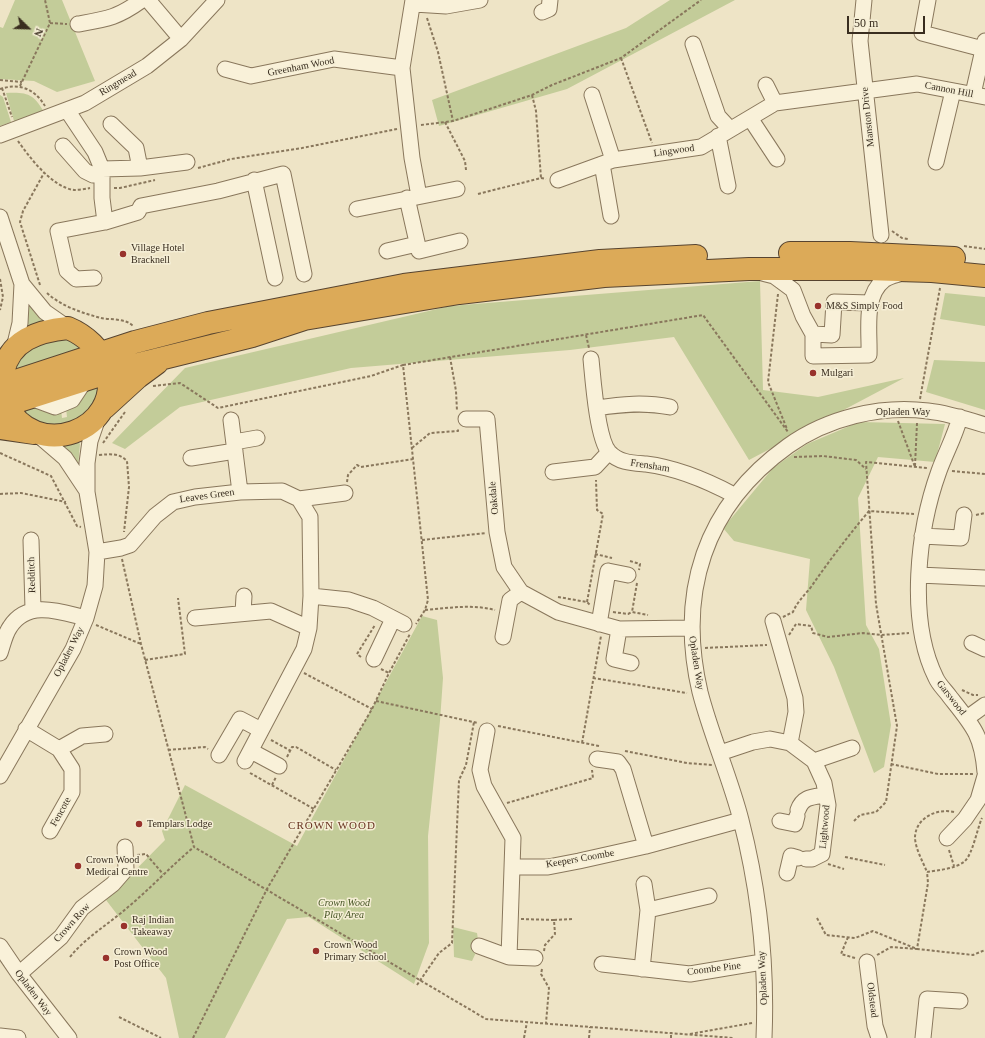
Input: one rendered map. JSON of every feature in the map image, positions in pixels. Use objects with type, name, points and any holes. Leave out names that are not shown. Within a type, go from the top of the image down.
[{"type":"highway","points":[[2,396],[28,397],[86,379],[104,362],[135,342],[208,323],[404,285],[600,261],[740,254],[850,253],[932,256],[985,261]]},
{"type":"highway","points":[[2,396],[104,362],[165,358],[252,336],[304,319],[460,292],[604,276],[749,269],[906,271],[985,276]]},
{"type":"highway","points":[[36,434],[20,422],[2,396],[8,355],[40,333],[69,328],[135,342]]},
{"type":"highway","points":[[69,328],[104,362],[110,387],[102,411]]},
{"type":"highway","points":[[0,428],[36,434],[62,436],[71,434],[85,427],[138,377],[165,358]]},
{"type":"street","points":[[78,24],[110,19],[142,0]]},
{"type":"street","points":[[148,0],[181,39]]},
{"type":"street","name":"Ringmead","points":[[0,135],[85,103],[148,66],[181,39],[217,0]]},
{"type":"street","points":[[460,241],[419,251],[417,244],[413,197],[412,158],[402,68],[414,2],[446,6],[480,0]]},
{"type":"street","name":"Manston Drive","points":[[864,0],[860,41],[864,90],[881,235]]},
{"type":"street","points":[[928,0],[922,33],[984,45],[979,96]]},
{"type":"street","points":[[694,44],[724,133],[728,186]]},
{"type":"street","name":"Greenham Wood","points":[[225,69],[251,76],[334,59],[402,68]]},
{"type":"street","name":"Cannon Hill","points":[[864,90],[917,84],[979,96]]},
{"type":"street","points":[[766,85],[776,103]]},
{"type":"street","name":"Lingwood","points":[[558,180],[608,162],[701,147],[776,103],[864,90]]},
{"type":"street","points":[[936,162],[953,90]]},
{"type":"street","points":[[592,95],[608,162],[611,216]]},
{"type":"street","points":[[66,110],[96,152],[102,169],[105,222]]},
{"type":"street","points":[[750,118],[777,159]]},
{"type":"street","points":[[111,124],[136,148],[140,168]]},
{"type":"street","points":[[63,146],[85,171],[93,175],[102,169],[192,165]]},
{"type":"street","points":[[94,278],[76,279],[67,271],[58,231],[105,222],[138,212],[141,206],[218,191],[254,180],[283,174],[304,274]]},
{"type":"street","points":[[254,180],[275,278]]},
{"type":"street","points":[[357,209],[456,188]]},
{"type":"street","points":[[0,217],[22,284],[20,323],[8,355]]},
{"type":"street","points":[[387,251],[417,244]]},
{"type":"street","points":[[749,269],[774,276],[794,290],[803,316],[813,334],[813,356],[870,355],[871,303],[878,286],[885,279],[906,271]]},
{"type":"street","points":[[22,284],[45,312],[69,328]]},
{"type":"street","points":[[813,334],[832,335],[834,302],[871,303]]},
{"type":"street","points":[[553,472],[595,467],[609,452],[604,444],[597,408],[591,359]]},
{"type":"street","points":[[597,408],[638,403],[652,403],[670,407]]},
{"type":"street","name":"Opladen Way","points":[[764,1038],[765,996],[758,912],[751,867],[741,820],[701,692],[693,649],[691,628],[693,598],[700,564],[713,531],[734,495],[791,437],[868,413],[897,410],[927,410],[960,417],[985,425]]},
{"type":"street","name":"Opladen Way","points":[[0,776],[90,621],[95,586],[96,552],[95,532],[87,492],[88,452],[102,411]]},
{"type":"street","name":"Garswood","points":[[948,845],[978,800],[983,774],[984,751],[977,733],[936,678],[920,633],[919,575],[922,536],[926,514],[939,470],[955,436],[960,417]]},
{"type":"street","name":"Oakdale","points":[[460,419],[487,418],[498,532],[504,567],[521,592],[558,612],[619,629],[691,628]]},
{"type":"street","name":"Leaves Green","points":[[231,420],[240,492]]},
{"type":"street","name":"Opladen Way","points":[[36,434],[65,458],[87,492]]},
{"type":"street","points":[[191,458],[234,447],[257,438]]},
{"type":"street","name":"Frensham","points":[[609,452],[623,462],[664,466],[701,478],[734,495]]},
{"type":"street","name":"Leaves Green","points":[[96,552],[130,545],[155,516],[172,502],[195,497],[240,492],[282,491],[299,499]]},
{"type":"street","points":[[281,767],[248,756],[304,649],[309,628],[311,596],[310,517],[299,499],[345,493]]},
{"type":"street","points":[[922,536],[961,538],[964,515]]},
{"type":"street","name":"Redditch","points":[[31,540],[33,609]]},
{"type":"street","points":[[600,623],[608,571],[632,571]]},
{"type":"street","points":[[919,575],[985,578]]},
{"type":"street","points":[[503,637],[510,600],[521,592]]},
{"type":"street","points":[[243,613],[244,596]]},
{"type":"street","points":[[311,596],[349,600],[373,608],[398,622],[374,659]]},
{"type":"street","points":[[0,652],[10,626],[24,613],[33,609],[41,609],[90,621]]},
{"type":"street","points":[[195,618],[271,611],[309,628]]},
{"type":"street","points":[[773,621],[778,645],[795,698],[796,712],[790,743]]},
{"type":"street","points":[[619,629],[614,659],[632,663]]},
{"type":"street","points":[[967,718],[985,705]]},
{"type":"street","points":[[219,755],[240,719],[261,732]]},
{"type":"street","points":[[488,727],[480,770],[484,786],[513,838],[509,957]]},
{"type":"street","name":"Fencote","points":[[26,729],[59,749],[72,769],[72,792],[50,831]]},
{"type":"street","points":[[59,749],[82,736],[105,734]]},
{"type":"street","name":"Lightwood","points":[[722,760],[753,742],[770,739],[790,743],[814,761],[824,783],[828,805],[822,854],[812,859],[791,856],[787,873]]},
{"type":"street","points":[[814,761],[852,748]]},
{"type":"street","points":[[595,762],[618,762],[623,769],[646,846]]},
{"type":"street","points":[[780,822],[795,824],[801,802],[807,797],[826,795]]},
{"type":"street","name":"Keepers Coombe","points":[[513,867],[548,867],[646,846],[741,820]]},
{"type":"street","name":"Crown Row","points":[[18,974],[61,937],[82,908],[114,884],[126,869],[125,852]]},
{"type":"street","points":[[642,969],[648,910],[644,884]]},
{"type":"street","points":[[648,910],[708,896]]},
{"type":"street","name":"Opladen Way","points":[[0,946],[18,974],[69,1038]]},
{"type":"street","points":[[479,946],[509,957],[540,959]]},
{"type":"street","name":"Coombe Pine","points":[[602,964],[690,974],[762,962]]},
{"type":"street","name":"Oldstead","points":[[867,962],[875,1026],[880,1038]]},
{"type":"street","points":[[922,1038],[927,999],[960,1001]]},
{"type":"street","points":[[0,1036],[18,1038]]},
{"type":"path","points":[[20,86],[50,23],[45,0]]},
{"type":"path","points":[[414,126],[453,121],[532,95],[552,85],[621,58],[701,0]]},
{"type":"path","points":[[426,14],[438,52],[453,121]]},
{"type":"path","points":[[50,23],[78,24]]},
{"type":"path","points":[[621,58],[654,148],[667,153]]},
{"type":"path","points":[[0,80],[22,82]]},
{"type":"path","points":[[12,117],[1,89],[20,86],[31,90],[39,97],[51,116]]},
{"type":"path","points":[[478,194],[541,178],[536,111],[532,95]]},
{"type":"path","points":[[445,122],[465,161],[466,170]]},
{"type":"path","points":[[192,165],[302,148],[402,128]]},
{"type":"path","points":[[18,141],[29,158],[44,174],[73,190],[102,187],[120,188],[159,179]]},
{"type":"path","points":[[0,279],[3,297],[0,310]]},
{"type":"path","points":[[920,400],[940,288]]},
{"type":"path","points":[[778,293],[768,382],[791,437]]},
{"type":"path","points":[[147,390],[154,386],[180,383],[218,408],[371,376],[402,365],[703,316],[791,437]]},
{"type":"path","points":[[412,448],[430,433],[458,431],[460,419],[450,357]]},
{"type":"path","points":[[193,1038],[267,889],[372,709],[388,673],[425,610],[428,600],[402,365]]},
{"type":"path","points":[[101,447],[126,410]]},
{"type":"path","points":[[897,418],[915,467]]},
{"type":"path","points":[[915,467],[918,420]]},
{"type":"path","points":[[102,451],[103,455]]},
{"type":"path","points":[[0,453],[51,476],[78,526],[95,532]]},
{"type":"path","points":[[98,455],[121,455],[127,461],[129,487],[124,533]]},
{"type":"path","points":[[793,457],[823,456],[856,460],[867,470]]},
{"type":"path","points":[[345,493],[348,475],[357,465],[361,467],[413,459]]},
{"type":"path","points":[[854,821],[860,815],[876,812],[886,802],[897,726],[876,604],[866,462],[928,468]]},
{"type":"path","points":[[587,602],[603,514],[597,510],[595,467]]},
{"type":"path","points":[[951,471],[985,474]]},
{"type":"path","points":[[0,494],[20,494],[66,502]]},
{"type":"path","points":[[869,511],[926,514]]},
{"type":"path","points":[[773,621],[793,612],[827,562],[869,511]]},
{"type":"path","points":[[422,540],[498,532]]},
{"type":"path","points":[[121,554],[140,644],[194,846],[486,1019],[734,1038]]},
{"type":"path","points":[[595,554],[618,559]]},
{"type":"path","points":[[632,571],[632,612]]},
{"type":"path","points":[[556,596],[587,602],[595,608],[600,623],[593,678],[582,742]]},
{"type":"path","points":[[145,660],[185,654],[178,598]]},
{"type":"path","points":[[425,610],[465,606],[498,610]]},
{"type":"path","points":[[600,623],[632,612],[656,617]]},
{"type":"path","points":[[90,621],[140,644]]},
{"type":"path","points":[[357,654],[377,622]]},
{"type":"path","points":[[693,649],[778,645],[788,637],[796,624],[811,626],[813,633],[828,637],[863,633],[881,635],[920,633]]},
{"type":"path","points":[[294,668],[372,709]]},
{"type":"path","points":[[593,678],[692,694]]},
{"type":"path","points":[[376,701],[474,722],[488,727],[606,747]]},
{"type":"path","points":[[417,985],[439,953],[452,943],[460,780],[466,765],[474,722]]},
{"type":"path","points":[[261,732],[291,751]]},
{"type":"path","points":[[272,785],[292,747],[296,747],[336,770]]},
{"type":"path","points":[[621,750],[687,763],[722,760]]},
{"type":"path","points":[[495,807],[593,778],[595,762]]},
{"type":"path","points":[[891,764],[938,774],[983,774]]},
{"type":"path","points":[[948,845],[954,866]]},
{"type":"path","points":[[70,957],[79,946],[143,895],[163,874],[194,846]]},
{"type":"path","points":[[125,852],[146,854],[163,874]]},
{"type":"path","points":[[845,857],[885,865]]},
{"type":"path","points":[[917,949],[928,883],[927,872]]},
{"type":"path","points":[[511,918],[554,920],[572,919]]},
{"type":"path","points":[[817,918],[826,935],[855,938],[873,931],[917,949],[972,955],[985,950]]},
{"type":"path","points":[[546,1023],[549,988],[541,974],[540,959],[545,945],[555,934],[554,920]]},
{"type":"path","points":[[119,1017],[161,1038]]},
{"type":"path","points":[[524,1038],[527,1022]]},
{"type":"path","points":[[686,1034],[758,1022]]},
{"type":"path","points":[[589,1038],[590,1027]]},
{"type":"path","points":[[671,1032],[671,1038]]},
{"type":"green space","points":[[15,0],[62,0],[95,81],[57,92],[34,81],[0,79],[0,27],[3,28]]},
{"type":"green space","points":[[670,0],[735,0],[567,89],[439,126],[432,100],[626,28]]},
{"type":"green space","points":[[6,93],[20,93],[34,98],[45,114],[14,121]]},
{"type":"green space","points":[[0,95],[3,97],[11,122],[0,126]]},
{"type":"green space","points":[[760,281],[763,390],[818,397],[904,378],[749,460],[674,337],[570,350],[351,368],[180,407],[125,449],[112,443],[185,368],[450,306]]},
{"type":"green space","points":[[945,293],[985,297],[985,326],[940,319]]},
{"type":"green space","points":[[28,301],[34,312],[45,324],[26,329]]},
{"type":"green space","points":[[67,339],[83,347],[11,372],[15,361],[35,343]]},
{"type":"green space","points":[[934,360],[985,362],[985,410],[926,392]]},
{"type":"green space","points":[[101,383],[89,414],[51,430],[18,410],[33,404],[61,409],[62,418],[67,417],[66,408],[82,393]]},
{"type":"green space","points":[[859,422],[945,424],[935,462],[878,457],[858,498],[866,625],[879,649],[891,725],[884,767],[874,773],[834,667],[806,610],[810,559],[734,541],[723,528],[773,468],[807,444]]},
{"type":"green space","points":[[76,439],[80,444],[78,466],[73,455],[61,444]]},
{"type":"green space","name":"Crown Wood Play Area","points":[[422,616],[437,620],[443,678],[428,836],[429,943],[414,984],[309,917],[287,919],[225,1038],[179,1038],[166,978],[106,900],[165,840],[162,831],[185,785],[297,846]]},
{"type":"green space","points":[[453,927],[477,933],[479,946],[472,961],[454,957]]},
{"type":"place","name":"Village Hotel Bracknell","points":[[123,254]]},
{"type":"place","name":"M&S Simply Food","points":[[818,306]]},
{"type":"place","name":"Mulgari","points":[[813,373]]},
{"type":"place","name":"Templars Lodge","points":[[139,824]]},
{"type":"place","name":"Crown Wood Medical Centre","points":[[78,866]]},
{"type":"place","name":"Raj Indian Takeaway","points":[[124,926]]},
{"type":"place","name":"Crown Wood Primary School","points":[[316,951]]},
{"type":"place","name":"Crown Wood Post Office","points":[[106,958]]},
{"type":"district","name":"CROWN WOOD","points":[[332,826]]}]
